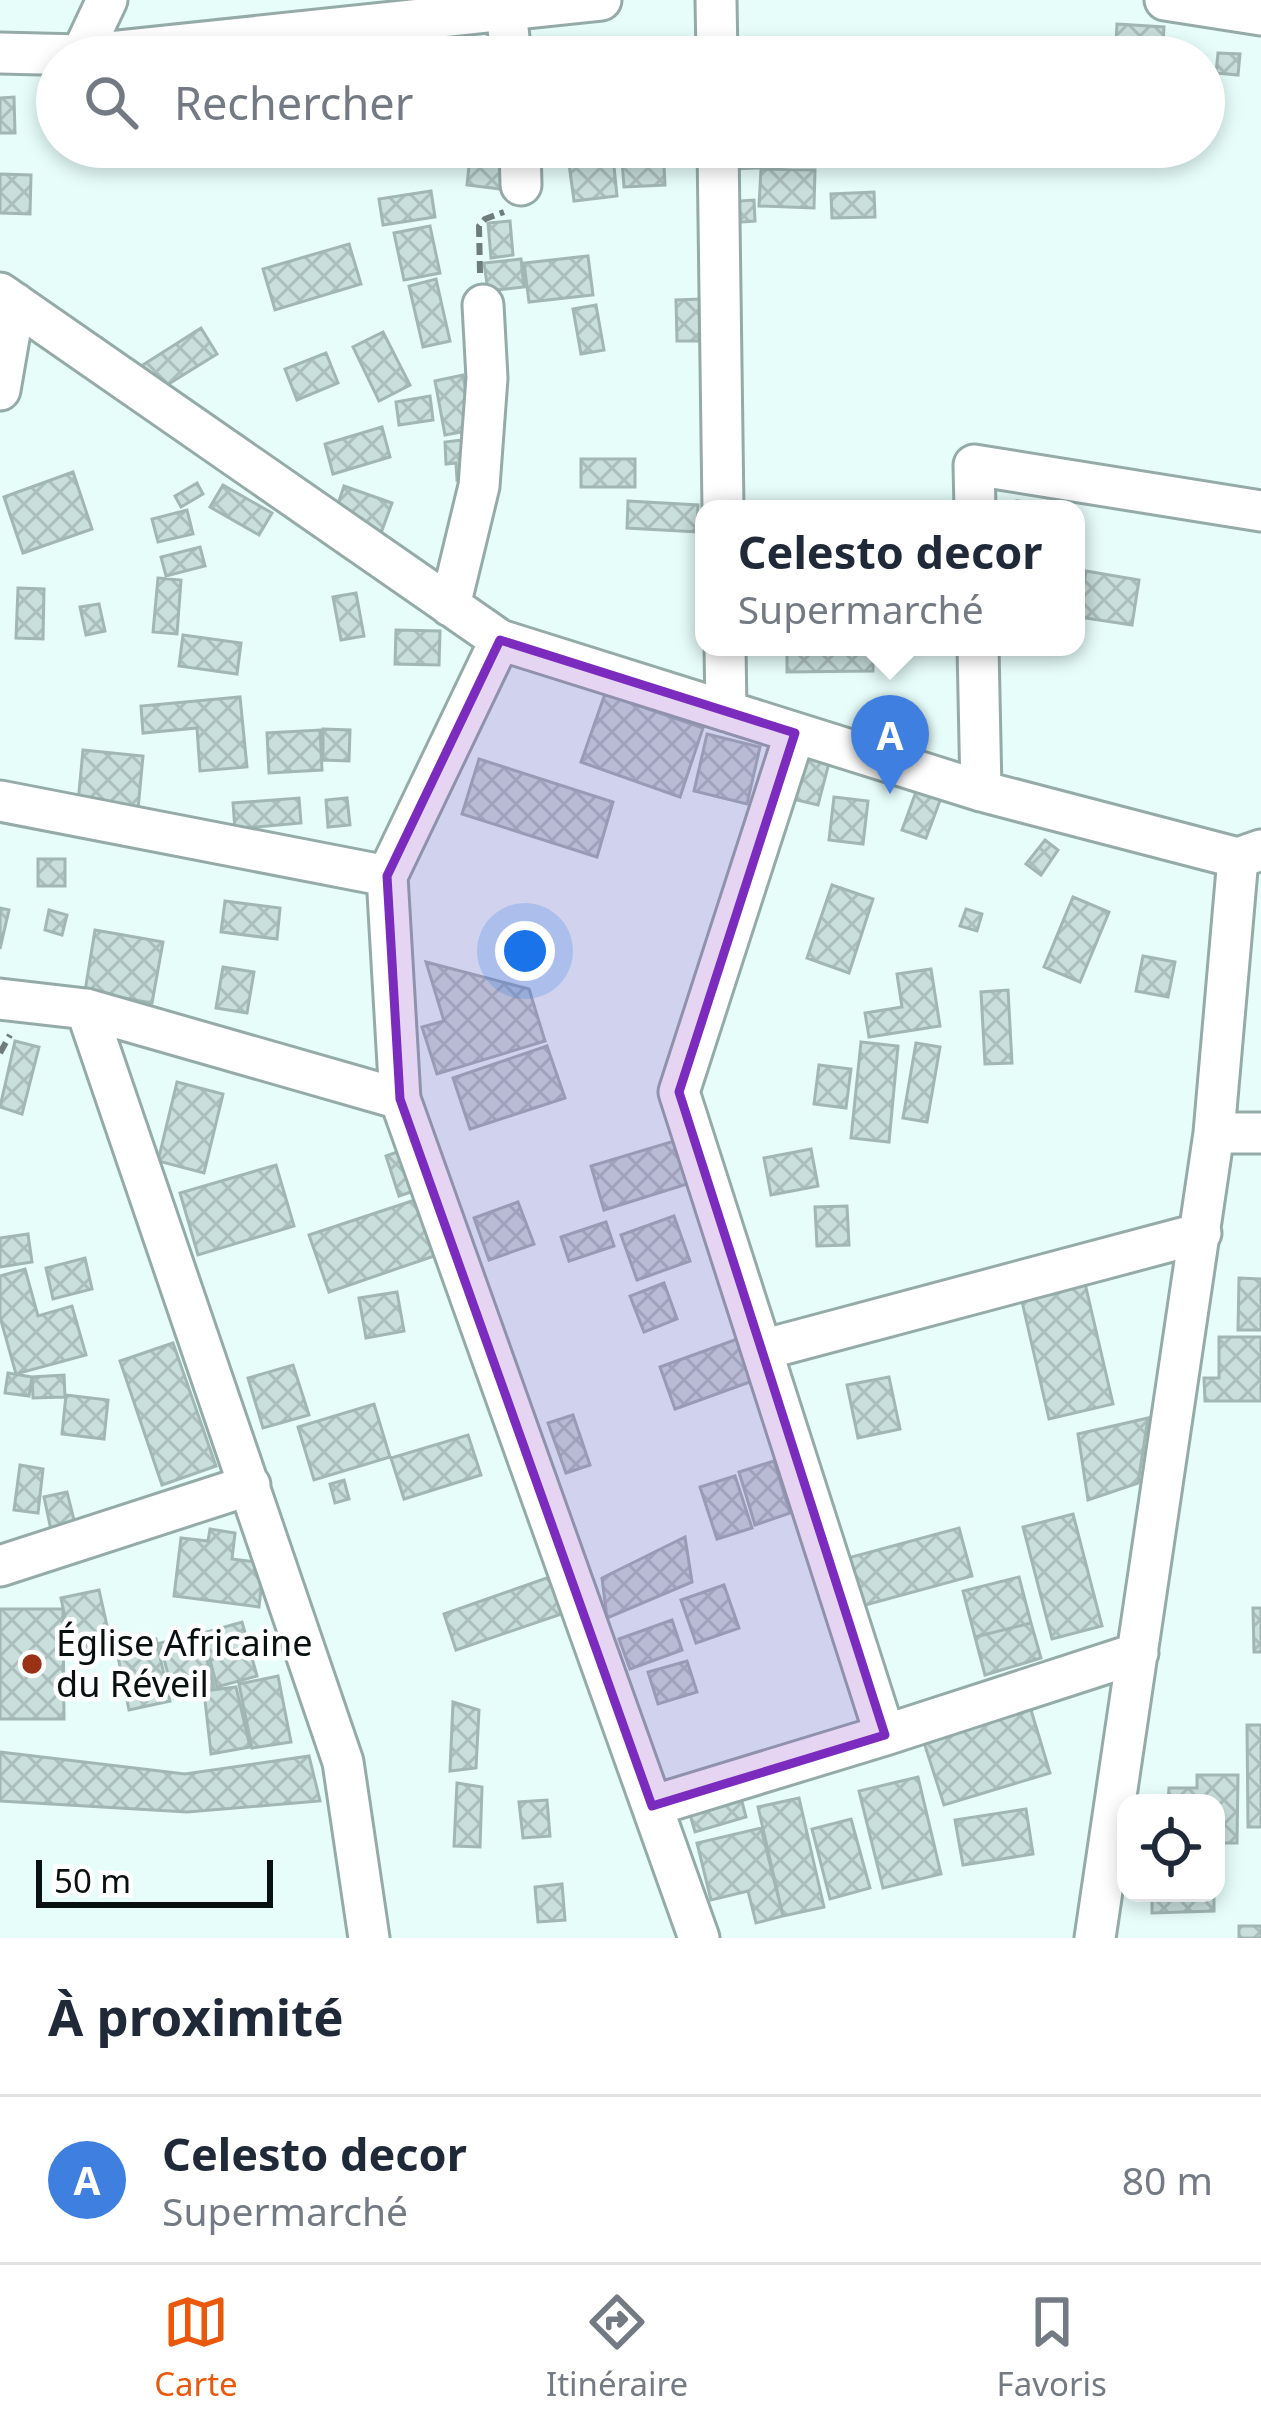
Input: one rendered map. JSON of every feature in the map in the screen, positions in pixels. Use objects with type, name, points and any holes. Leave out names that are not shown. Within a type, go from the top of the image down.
[{"type":"street","points":[[91,36],[107,0]]},
{"type":"street","points":[[257,36],[601,0]]},
{"type":"street","points":[[716,0],[717,36]]},
{"type":"street","points":[[1165,0],[1261,15]]},
{"type":"street","points":[[506,9],[509,36]]},
{"type":"street","points":[[0,52],[36,53]]},
{"type":"street","points":[[718,168],[723,500]]},
{"type":"street","points":[[0,390],[7,298]]},
{"type":"street","points":[[7,298],[500,640],[981,790],[1249,854],[1201,1233],[1095,1938]]},
{"type":"street","points":[[450,606],[479,486],[487,378],[483,305]]},
{"type":"street","points":[[975,500],[974,465],[1261,511]]},
{"type":"street","points":[[500,640],[387,876],[400,1099],[699,1938]]},
{"type":"street","points":[[725,656],[726,711]]},
{"type":"street","points":[[978,656],[981,790]]},
{"type":"street","points":[[795,733],[679,1092],[885,1735]]},
{"type":"street","points":[[0,800],[387,876]]},
{"type":"street","points":[[0,999],[86,1010],[400,1099]]},
{"type":"street","points":[[86,1010],[343,1762],[369,1938]]},
{"type":"street","points":[[1214,1133],[1261,1133]]},
{"type":"street","points":[[762,1350],[1201,1233]]},
{"type":"street","points":[[0,1566],[250,1485]]},
{"type":"street","points":[[652,1806],[1138,1653]]},
{"type":"path","points":[[483,305],[478,226],[518,201],[521,168]]},
{"type":"highlighted area","points":[[500,640],[795,733],[679,1092],[885,1735],[652,1806],[400,1099],[387,876]]},
{"type":"building","points":[[1117,24],[1164,27],[1163,36],[1116,36]]},
{"type":"building","points":[[1225,53],[1240,54],[1238,75],[1225,74]]},
{"type":"building","points":[[14,97],[15,133],[0,133],[0,98]]},
{"type":"building","points":[[469,168],[511,168],[509,190],[467,185]]},
{"type":"building","points":[[570,168],[614,168],[617,196],[574,201]]},
{"type":"building","points":[[623,168],[664,168],[665,185],[624,187]]},
{"type":"building","points":[[761,169],[815,170],[814,208],[759,206]]},
{"type":"building","points":[[0,174],[31,175],[30,214],[0,213]]},
{"type":"building","points":[[431,191],[435,217],[383,225],[379,199]]},
{"type":"building","points":[[874,192],[875,217],[832,218],[831,194]]},
{"type":"building","points":[[754,200],[755,221],[728,223],[726,202]]},
{"type":"building","points":[[510,221],[513,255],[491,258],[488,223]]},
{"type":"building","points":[[430,226],[440,273],[404,280],[394,233]]},
{"type":"building","points":[[349,244],[361,284],[275,310],[263,269]]},
{"type":"building","points":[[588,256],[593,295],[529,302],[524,263]]},
{"type":"building","points":[[521,259],[524,287],[488,291],[484,263]]},
{"type":"building","points":[[436,279],[450,341],[423,347],[409,286]]},
{"type":"building","points":[[701,299],[701,341],[677,341],[676,300]]},
{"type":"building","points":[[596,305],[604,350],[581,354],[573,309]]},
{"type":"building","points":[[201,328],[217,354],[159,390],[135,370]]},
{"type":"building","points":[[383,332],[410,385],[379,401],[353,347]]},
{"type":"building","points":[[326,353],[338,383],[297,400],[285,369]]},
{"type":"building","points":[[463,375],[472,430],[445,435],[435,381]]},
{"type":"building","points":[[430,396],[433,420],[399,425],[396,402]]},
{"type":"building","points":[[382,427],[390,457],[333,474],[325,444]]},
{"type":"building","points":[[471,439],[475,478],[457,480],[456,463],[446,464],[445,442]]},
{"type":"building","points":[[581,459],[635,459],[635,487],[581,487]]},
{"type":"building","points":[[73,472],[92,529],[23,553],[4,497]]},
{"type":"building","points":[[197,483],[203,494],[181,507],[175,496]]},
{"type":"building","points":[[223,485],[272,513],[259,535],[210,507]]},
{"type":"building","points":[[344,486],[392,503],[381,533],[334,516]]},
{"type":"building","points":[[628,501],[695,505],[695,532],[627,528]]},
{"type":"building","points":[[187,510],[193,534],[158,542],[152,519]]},
{"type":"building","points":[[200,547],[205,566],[166,576],[161,557]]},
{"type":"building","points":[[1086,571],[1139,580],[1132,625],[1085,618]]},
{"type":"building","points":[[158,578],[181,580],[177,634],[153,632]]},
{"type":"building","points":[[18,588],[44,589],[43,639],[16,638]]},
{"type":"building","points":[[356,593],[364,636],[341,640],[333,597]]},
{"type":"building","points":[[99,604],[105,631],[86,635],[80,607]]},
{"type":"building","points":[[396,630],[440,631],[439,665],[395,664]]},
{"type":"building","points":[[183,635],[241,643],[237,674],[179,666]]},
{"type":"building","points":[[787,656],[873,656],[873,671],[787,672]]},
{"type":"building","points":[[605,694],[703,728],[680,797],[581,762]]},
{"type":"building","points":[[240,697],[247,767],[200,771],[197,728],[143,733],[141,706]]},
{"type":"building","points":[[323,729],[350,730],[349,761],[323,760]]},
{"type":"building","points":[[320,730],[322,770],[269,773],[267,733]]},
{"type":"building","points":[[707,734],[760,747],[747,804],[694,791]]},
{"type":"building","points":[[83,750],[143,756],[138,809],[78,803]]},
{"type":"building","points":[[803,756],[829,763],[818,805],[792,799]]},
{"type":"building","points":[[479,759],[613,802],[597,857],[462,814]]},
{"type":"building","points":[[917,789],[941,798],[926,838],[902,830]]},
{"type":"building","points":[[834,797],[868,801],[863,844],[829,840]]},
{"type":"building","points":[[299,798],[301,823],[235,829],[233,803]]},
{"type":"building","points":[[347,798],[350,825],[328,827],[326,800]]},
{"type":"building","points":[[1045,840],[1058,850],[1041,875],[1026,864]]},
{"type":"building","points":[[38,859],[65,859],[65,886],[38,886]]},
{"type":"building","points":[[832,885],[873,899],[849,973],[807,958]]},
{"type":"building","points":[[1073,897],[1109,912],[1080,982],[1044,967]]},
{"type":"building","points":[[225,901],[280,908],[277,939],[221,932]]},
{"type":"building","points":[[0,908],[9,910],[0,949]]},
{"type":"building","points":[[966,909],[982,914],[977,931],[960,926]]},
{"type":"building","points":[[49,910],[67,915],[62,935],[45,930]]},
{"type":"building","points":[[95,930],[163,942],[152,1003],[85,991]]},
{"type":"building","points":[[1143,956],[1175,962],[1168,997],[1136,991]]},
{"type":"building","points":[[426,962],[529,989],[545,1041],[437,1074],[422,1027],[444,1021]]},
{"type":"building","points":[[223,967],[254,972],[247,1013],[216,1008]]},
{"type":"building","points":[[931,969],[940,1026],[869,1037],[865,1013],[902,1007],[897,974]]},
{"type":"building","points":[[1008,990],[1012,1063],[985,1064],[981,992]]},
{"type":"building","points":[[15,1041],[39,1047],[22,1114],[0,1107]]},
{"type":"building","points":[[861,1042],[898,1046],[889,1142],[851,1138]]},
{"type":"building","points":[[916,1043],[940,1047],[927,1122],[903,1118]]},
{"type":"building","points":[[547,1046],[565,1098],[470,1129],[453,1078]]},
{"type":"building","points":[[819,1065],[851,1069],[846,1108],[814,1104]]},
{"type":"building","points":[[177,1082],[223,1094],[204,1173],[158,1161]]},
{"type":"building","points":[[674,1141],[687,1184],[604,1210],[591,1166]]},
{"type":"building","points":[[409,1148],[423,1188],[399,1196],[386,1156]]},
{"type":"building","points":[[811,1149],[818,1186],[771,1195],[764,1158]]},
{"type":"building","points":[[276,1165],[294,1226],[198,1255],[180,1193]]},
{"type":"building","points":[[418,1199],[437,1255],[329,1292],[309,1235]]},
{"type":"building","points":[[518,1202],[534,1244],[489,1260],[474,1218]]},
{"type":"building","points":[[847,1206],[849,1245],[817,1246],[815,1207]]},
{"type":"building","points":[[674,1216],[690,1261],[637,1280],[621,1235]]},
{"type":"building","points":[[606,1222],[614,1246],[569,1261],[561,1237]]},
{"type":"building","points":[[28,1234],[32,1262],[0,1267],[0,1238]]},
{"type":"building","points":[[85,1258],[92,1289],[53,1299],[46,1268]]},
{"type":"building","points":[[25,1269],[38,1316],[72,1306],[86,1355],[16,1374],[0,1317],[0,1276]]},
{"type":"building","points":[[1239,1278],[1261,1279],[1261,1330],[1238,1330]]},
{"type":"building","points":[[1084,1279],[1113,1404],[1049,1419],[1020,1293]]},
{"type":"building","points":[[664,1283],[677,1319],[644,1332],[630,1296]]},
{"type":"building","points":[[397,1292],[404,1331],[366,1338],[359,1298]]},
{"type":"building","points":[[743,1337],[758,1379],[675,1409],[660,1367]]},
{"type":"building","points":[[1219,1337],[1261,1337],[1261,1401],[1205,1401],[1204,1378],[1219,1378]]},
{"type":"building","points":[[173,1343],[216,1466],[162,1485],[120,1361]]},
{"type":"building","points":[[293,1365],[309,1415],[263,1428],[248,1378]]},
{"type":"building","points":[[8,1373],[32,1377],[29,1396],[5,1393]]},
{"type":"building","points":[[64,1375],[65,1397],[33,1398],[32,1377]]},
{"type":"building","points":[[889,1377],[900,1429],[858,1438],[847,1385]]},
{"type":"building","points":[[66,1395],[108,1400],[104,1439],[62,1434]]},
{"type":"building","points":[[374,1404],[390,1457],[314,1480],[298,1427]]},
{"type":"building","points":[[573,1415],[590,1465],[566,1473],[548,1423]]},
{"type":"building","points":[[1148,1418],[1138,1483],[1088,1500],[1078,1434]]},
{"type":"building","points":[[468,1435],[481,1475],[404,1499],[391,1458]]},
{"type":"building","points":[[774,1461],[790,1513],[755,1525],[739,1472]]},
{"type":"building","points":[[20,1465],[43,1469],[38,1513],[14,1510]]},
{"type":"building","points":[[735,1476],[752,1528],[717,1539],[700,1487]]},
{"type":"building","points":[[344,1480],[349,1499],[335,1503],[330,1484]]},
{"type":"building","points":[[67,1492],[75,1524],[51,1530],[44,1497]]},
{"type":"building","points":[[1073,1514],[1102,1626],[1052,1639],[1023,1527]]},
{"type":"building","points":[[959,1528],[972,1576],[862,1606],[848,1558]]},
{"type":"building","points":[[210,1529],[235,1533],[232,1559],[264,1563],[259,1607],[174,1596],[181,1538],[208,1541]]},
{"type":"building","points":[[685,1537],[692,1582],[607,1618],[602,1578]]},
{"type":"building","points":[[561,1573],[573,1610],[456,1650],[444,1614]]},
{"type":"building","points":[[1019,1577],[1031,1623],[975,1637],[963,1591]]},
{"type":"building","points":[[724,1585],[739,1628],[696,1643],[681,1600]]},
{"type":"building","points":[[99,1590],[112,1648],[73,1657],[61,1598]]},
{"type":"building","points":[[1253,1608],[1261,1608],[1261,1652],[1254,1652]]},
{"type":"building","name":"Église Africaine du Réveil","points":[[0,1609],[63,1609],[64,1719],[0,1719]]},
{"type":"building","points":[[672,1620],[682,1650],[630,1669],[619,1639]]},
{"type":"building","points":[[242,1622],[257,1676],[217,1687],[203,1633]]},
{"type":"building","points":[[1031,1623],[1041,1658],[985,1675],[975,1637]]},
{"type":"building","points":[[200,1633],[214,1688],[174,1698],[160,1643]]},
{"type":"building","points":[[156,1639],[170,1701],[129,1710],[116,1647]]},
{"type":"building","points":[[687,1661],[697,1692],[658,1704],[648,1672]]},
{"type":"building","points":[[278,1676],[291,1742],[252,1748],[239,1684]]},
{"type":"building","points":[[236,1687],[250,1747],[211,1754],[204,1691]]},
{"type":"building","points":[[1028,1700],[1050,1773],[944,1805],[921,1733]]},
{"type":"building","points":[[453,1702],[479,1710],[476,1768],[450,1771]]},
{"type":"building","points":[[1247,1725],[1261,1725],[1261,1827],[1248,1827]]},
{"type":"building","points":[[0,1752],[185,1774],[309,1756],[320,1801],[187,1812],[0,1801]]},
{"type":"building","points":[[1197,1775],[1238,1775],[1237,1843],[1225,1843],[1225,1794],[1169,1794],[1169,1788],[1197,1788]]},
{"type":"building","points":[[918,1777],[941,1874],[883,1888],[859,1791]]},
{"type":"building","points":[[457,1783],[482,1787],[480,1847],[454,1846]]},
{"type":"building","points":[[739,1790],[746,1817],[695,1832],[687,1804]]},
{"type":"building","points":[[799,1798],[824,1907],[783,1916],[758,1807]]},
{"type":"building","points":[[547,1800],[550,1836],[523,1838],[519,1802]]},
{"type":"building","points":[[1026,1809],[1033,1854],[963,1865],[955,1820]]},
{"type":"building","points":[[851,1819],[870,1888],[830,1899],[812,1829]]},
{"type":"building","points":[[761,1828],[783,1916],[756,1923],[748,1891],[711,1900],[697,1843]]},
{"type":"building","points":[[562,1884],[565,1920],[538,1922],[535,1887]]},
{"type":"building","points":[[1152,1902],[1214,1902],[1214,1911],[1152,1913]]},
{"type":"building","points":[[1239,1926],[1261,1926],[1261,1938],[1239,1938]]},
{"type":"place","name":"Celesto decor","points":[[890,794]]},
{"type":"place","name":"Église Africaine du Réveil","points":[[32,1664]]}]
